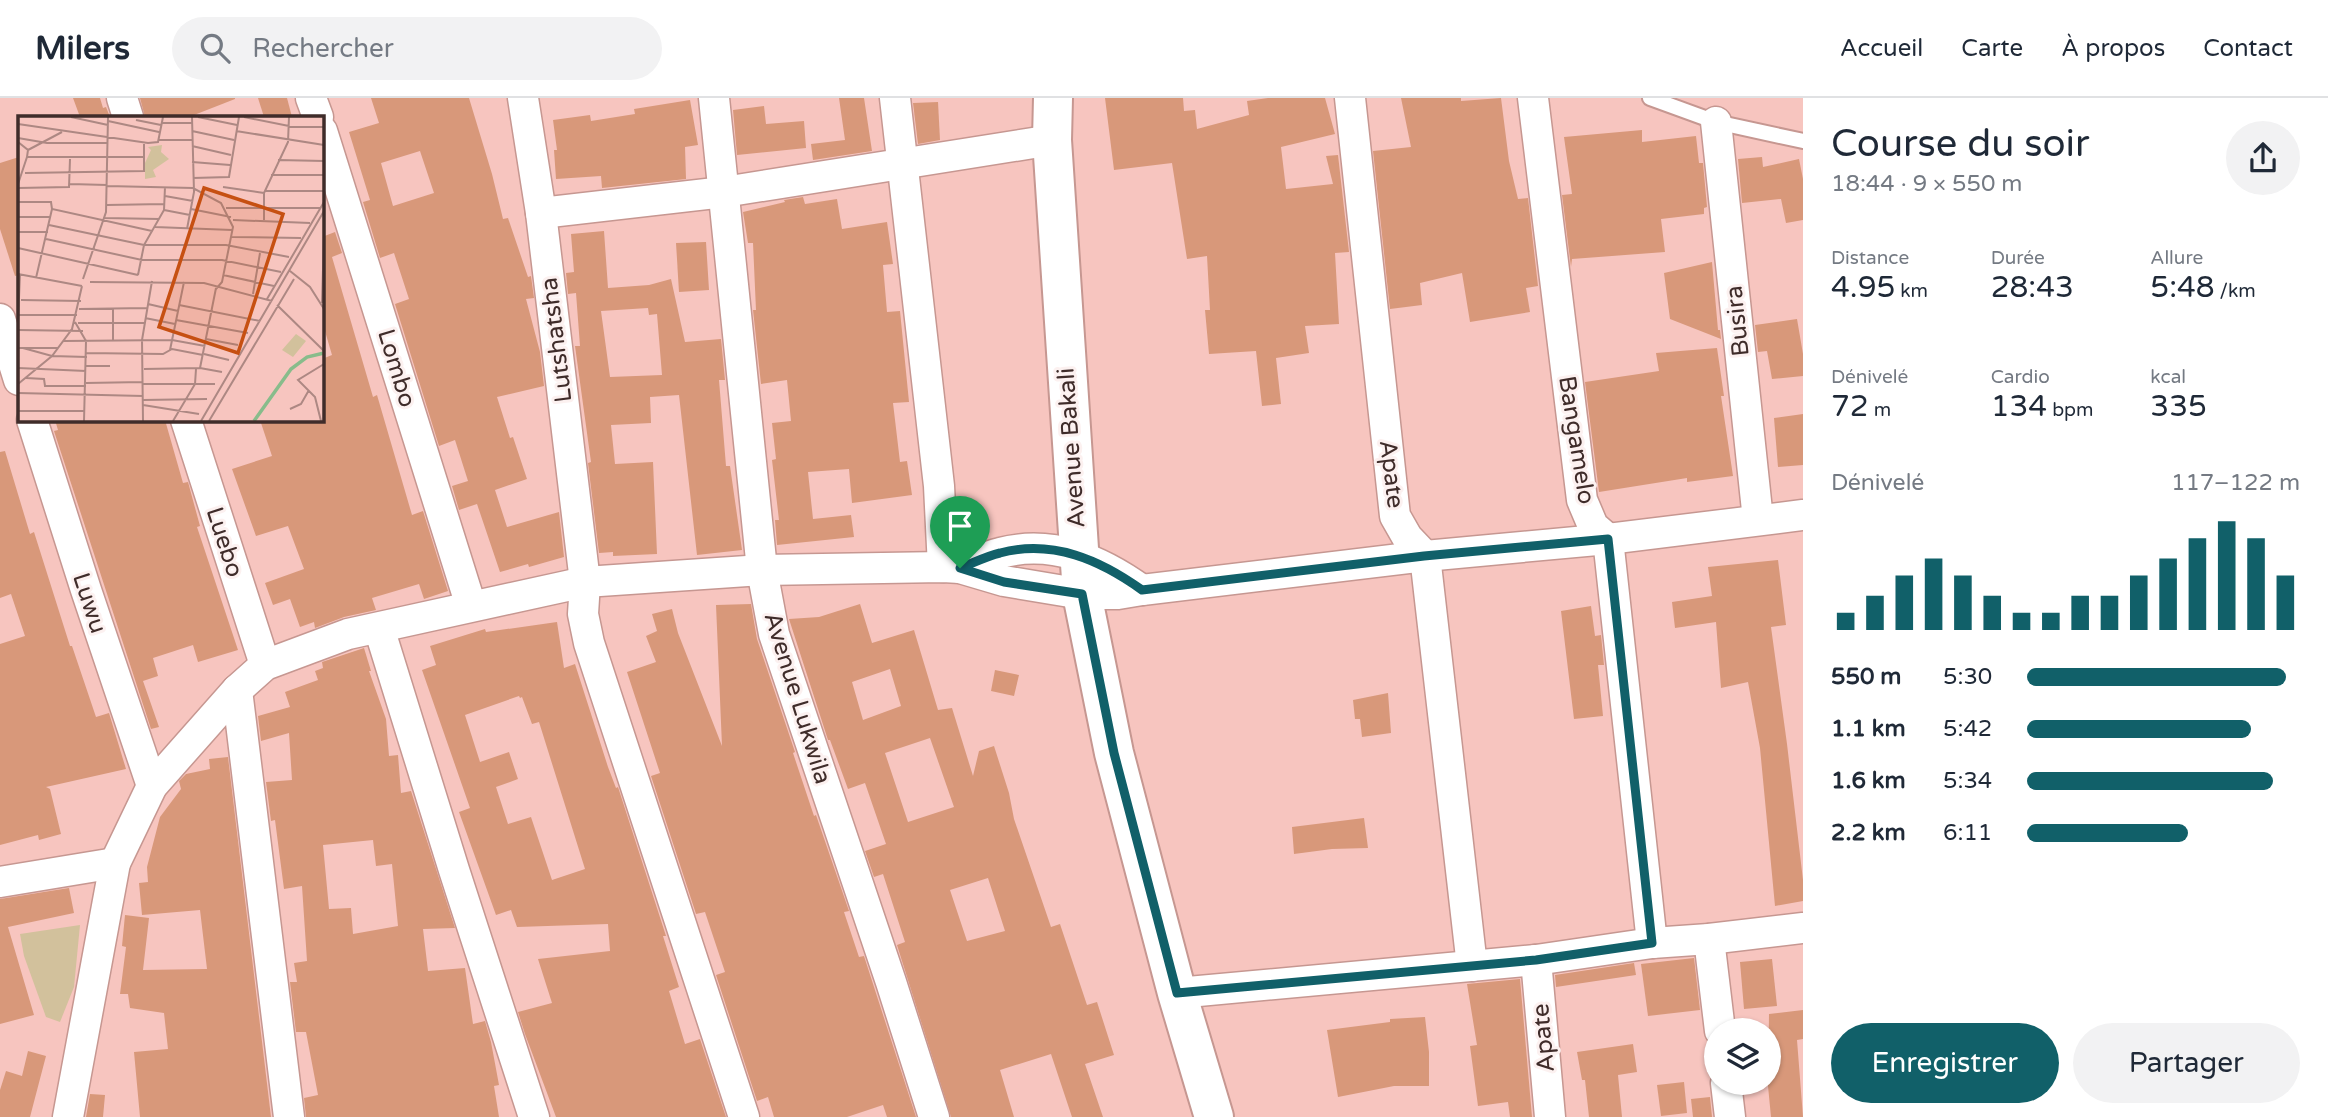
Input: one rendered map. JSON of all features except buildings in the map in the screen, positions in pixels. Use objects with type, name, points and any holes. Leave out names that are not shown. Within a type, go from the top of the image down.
[{"type":"street","points":[[122,98],[128,116]]},
{"type":"street","points":[[311,98],[318,116]]},
{"type":"street","name":"Lutshatsha","points":[[523,98],[541,213],[585,582],[583,614],[589,643],[744,1117]]},
{"type":"street","name":"Avenue Lukwila","points":[[714,98],[762,570],[774,634],[934,1117]]},
{"type":"street","points":[[895,98],[939,486],[951,568]]},
{"type":"street","name":"Avenue Bakali","points":[[1053,98],[1052,141],[1082,594],[1114,753],[1177,993],[1214,1117]]},
{"type":"street","name":"Apate","points":[[1350,98],[1395,516],[1407,537],[1424,556]]},
{"type":"street","name":"Bangamelo","points":[[1533,98],[1582,500],[1593,526],[1608,539]]},
{"type":"street","name":"Busira","points":[[1716,122],[1758,520]]},
{"type":"street","name":"Lombo","points":[[324,137],[471,607]]},
{"type":"street","points":[[541,213],[723,192],[1052,141]]},
{"type":"street","points":[[6,334],[18,376]]},
{"type":"street","name":"Luwu","points":[[33,422],[152,786]]},
{"type":"street","name":"Luebo","points":[[187,422],[265,665]]},
{"type":"street","points":[[68,1117],[115,863],[152,786],[237,690],[265,665],[348,634],[585,582],[762,570],[951,568],[1004,582],[1082,594],[1118,594],[1424,556],[1608,539],[1803,516]]},
{"type":"street","points":[[1608,539],[1652,943]]},
{"type":"street","points":[[951,568],[1027,548],[1078,554],[1117,572],[1142,590]]},
{"type":"street","points":[[1424,556],[1472,966]]},
{"type":"street","points":[[379,628],[534,1117]]},
{"type":"street","points":[[237,690],[289,1117]]},
{"type":"street","points":[[0,882],[115,863]]},
{"type":"street","points":[[1177,993],[1536,960],[1652,943],[1803,928]]},
{"type":"street","points":[[1709,939],[1718,1018]]},
{"type":"street","name":"Apate","points":[[1536,960],[1550,1117]]},
{"type":"street","points":[[1727,1095],[1730,1117]]},
{"type":"lane","points":[[1650,98],[1716,122],[1803,141]]},
{"type":"shaded area","points":[[80,925],[74,987],[60,1022],[46,1017],[24,956],[20,934]]},
{"type":"route","points":[[1608,539],[1652,943],[1536,960],[1177,993],[1114,753],[1082,594],[1004,582],[960,568],[1000,553],[1027,548],[1078,554],[1117,572],[1142,590],[1424,556],[1608,539]]}]
